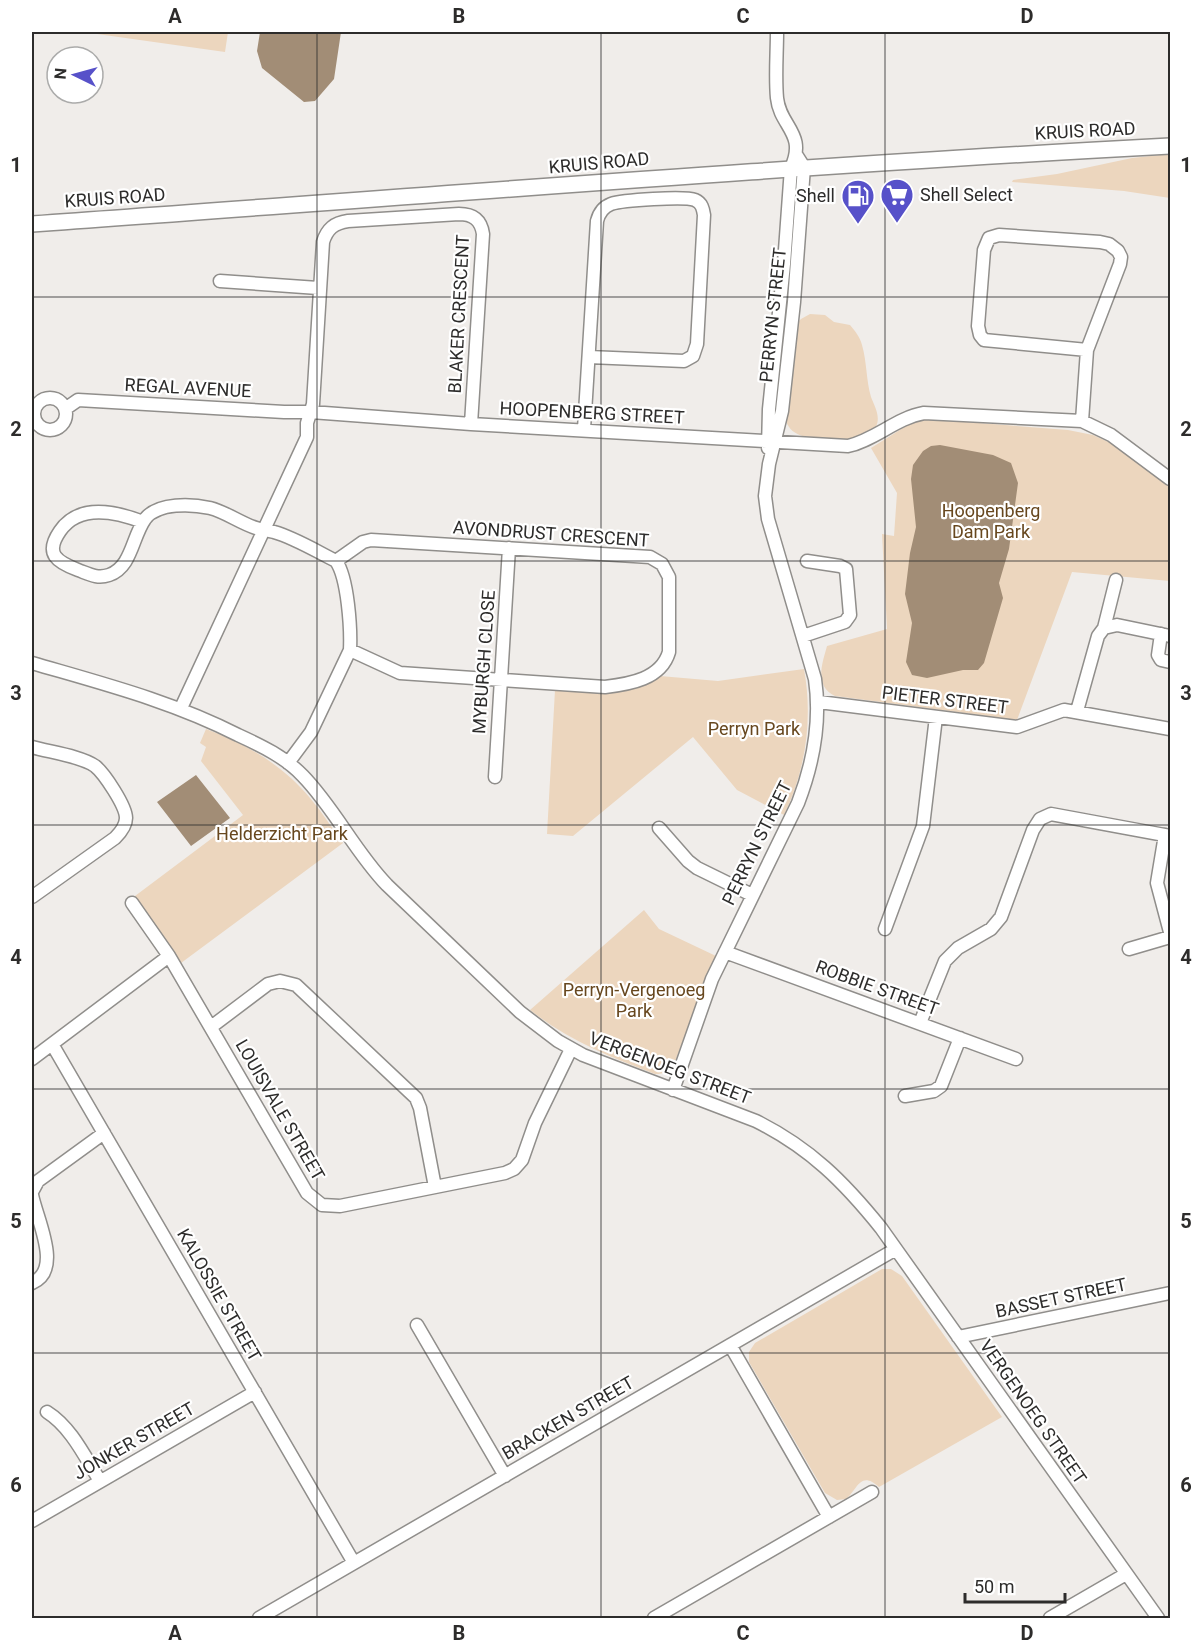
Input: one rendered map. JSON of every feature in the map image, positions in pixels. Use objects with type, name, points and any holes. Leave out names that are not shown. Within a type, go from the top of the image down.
[{"type":"street","name":"PERRYN STREET","points":[[673,1090],[712,979],[791,818],[806,782],[819,702],[815,679],[766,508],[797,164],[794,133],[783,114],[777,96],[777,32]]},
{"type":"street","name":"KRUIS ROAD","points":[[32,224],[525,189],[797,164],[1170,146]]},
{"type":"street","points":[[584,429],[597,221],[599,213],[611,204],[678,197],[697,201],[702,206],[704,215],[698,344],[693,356],[684,361],[589,357]]},
{"type":"street","name":"BLAKER CRESCENT","points":[[311,412],[318,288],[326,233],[339,222],[467,214],[478,220],[483,234],[471,424]]},
{"type":"street","points":[[1082,421],[1087,350],[1118,272],[1121,257],[1118,251],[1100,242],[999,235],[989,238],[984,250],[978,326],[984,340],[1087,350]]},
{"type":"street","points":[[220,281],[318,288]]},
{"type":"street","points":[[50,398],[61,402],[66,417],[60,427],[50,430],[40,426],[33,411],[40,401],[50,398]]},
{"type":"street","name":"REGAL AVENUE","points":[[65,409],[78,400],[311,412]]},
{"type":"street","name":"HOOPENBERG STREET","points":[[311,412],[471,424],[848,446],[863,441],[909,416],[924,413],[1082,421],[1111,435],[1170,479]]},
{"type":"street","points":[[181,708],[307,437],[307,423],[311,412]]},
{"type":"street","points":[[143,522],[121,515],[96,512],[79,515],[67,522],[60,530],[53,546],[53,553],[56,559],[67,566],[96,577],[109,575],[124,564],[143,522],[149,515],[162,508],[190,506],[212,508],[263,530],[274,531],[336,561],[343,570],[351,637],[350,650],[311,732],[288,763]]},
{"type":"street","name":"AVONDRUST CRESCENT","points":[[336,561],[363,542],[371,540],[650,557],[657,559],[669,577],[669,652],[666,662],[654,674],[616,686],[400,673],[350,650]]},
{"type":"street","name":"MYBURGH CLOSE","points":[[495,777],[509,548]]},
{"type":"street","points":[[803,636],[845,622],[850,615],[846,569],[807,561]]},
{"type":"street","points":[[1077,711],[1098,636],[1104,628],[1116,580]]},
{"type":"street","points":[[1104,628],[1117,625],[1166,635],[1158,655],[1161,660],[1170,662]]},
{"type":"street","name":"VERGENOEG STREET","points":[[32,663],[128,690],[181,708],[272,751],[304,777],[369,866],[387,885],[545,1033],[571,1049],[756,1121],[796,1143],[823,1165],[849,1190],[881,1228],[1158,1618]]},
{"type":"street","name":"PIETER STREET","points":[[819,702],[1017,727],[1055,712],[1077,711],[1170,729]]},
{"type":"street","points":[[885,929],[922,826],[936,717]]},
{"type":"street","points":[[32,747],[94,766],[119,800],[126,817],[124,828],[115,838],[32,897]]},
{"type":"street","points":[[920,1023],[945,961],[958,948],[991,928],[1001,916],[1033,830],[1040,819],[1052,814],[1168,835],[1157,883],[1170,932]]},
{"type":"street","points":[[659,828],[697,868],[752,895]]},
{"type":"street","name":"LOUISVALE STREET","points":[[132,903],[170,956],[307,1193],[316,1202],[327,1207],[505,1173],[518,1165],[522,1160],[535,1123],[571,1049]]},
{"type":"street","points":[[1129,949],[1170,938]]},
{"type":"street","name":"ROBBIE STREET","points":[[725,952],[1016,1059]]},
{"type":"street","points":[[32,1059],[170,956]]},
{"type":"street","points":[[211,1028],[268,984],[280,981],[296,985],[416,1098],[420,1108],[435,1187]]},
{"type":"street","points":[[905,1096],[938,1089],[943,1082],[960,1038]]},
{"type":"street","name":"KALOSSIE STREET","points":[[52,1044],[354,1563]]},
{"type":"street","points":[[32,1283],[42,1276],[48,1266],[48,1260],[32,1193],[38,1181],[104,1133]]},
{"type":"street","name":"BRACKEN STREET","points":[[259,1618],[896,1249]]},
{"type":"street","name":"BASSET STREET","points":[[958,1337],[1170,1293]]},
{"type":"street","points":[[417,1325],[505,1476]]},
{"type":"street","points":[[730,1345],[829,1517]]},
{"type":"street","name":"JONKER STREET","points":[[32,1521],[255,1392]]},
{"type":"street","points":[[46,1412],[66,1429],[100,1481]]},
{"type":"street","points":[[654,1618],[872,1492]]},
{"type":"street","points":[[1050,1618],[1126,1574]]},
{"type":"green space","points":[[83,32],[228,32],[225,52]]},
{"type":"green space","points":[[1170,154],[1170,198],[1124,191],[1012,182],[1132,158]]},
{"type":"green space","points":[[810,314],[825,315],[834,322],[850,325],[860,339],[869,391],[878,417],[875,428],[868,434],[849,439],[811,438],[795,433],[786,421],[795,325]]},
{"type":"green space","name":"Hoopenberg Dam Park","points":[[928,419],[1068,430],[1093,435],[1115,445],[1170,487],[1170,581],[1072,572],[1017,720],[835,696],[828,692],[822,681],[822,667],[827,646],[887,629],[882,534],[894,536],[897,493],[871,448],[911,423]]},
{"type":"green space","name":"Perryn Park","points":[[804,669],[808,706],[806,744],[798,780],[784,815],[737,790],[693,737],[573,836],[547,834],[555,690],[647,683],[660,676],[718,681]]},
{"type":"green space","name":"Helderzicht Park","points":[[206,729],[235,741],[288,775],[314,803],[343,843],[181,963],[135,896],[243,815],[201,761],[206,747],[200,743]]},
{"type":"green space","name":"Perryn-Vergenoeg Park","points":[[644,910],[659,929],[716,956],[674,1064],[669,1071],[658,1074],[638,1068],[590,1047],[544,1021],[530,1010]]},
{"type":"green space","points":[[882,1269],[891,1269],[902,1276],[1002,1417],[879,1487],[868,1480],[863,1481],[846,1499],[837,1500],[825,1493],[749,1362],[749,1352],[755,1343]]},
{"type":"shaded area","points":[[260,32],[341,32],[334,79],[315,101],[304,102],[262,68],[257,51]]},
{"type":"shaded area","points":[[940,445],[993,455],[1011,463],[1018,483],[1009,549],[999,583],[1003,598],[984,663],[978,670],[963,670],[927,678],[912,675],[906,662],[912,623],[905,594],[916,527],[911,479],[913,465],[923,451],[931,446]]},
{"type":"shaded area","points":[[196,775],[230,818],[191,846],[157,802]]},
{"type":"place","name":"Shell Select","points":[[897,224]]},
{"type":"place","name":"Shell","points":[[858,225]]}]
